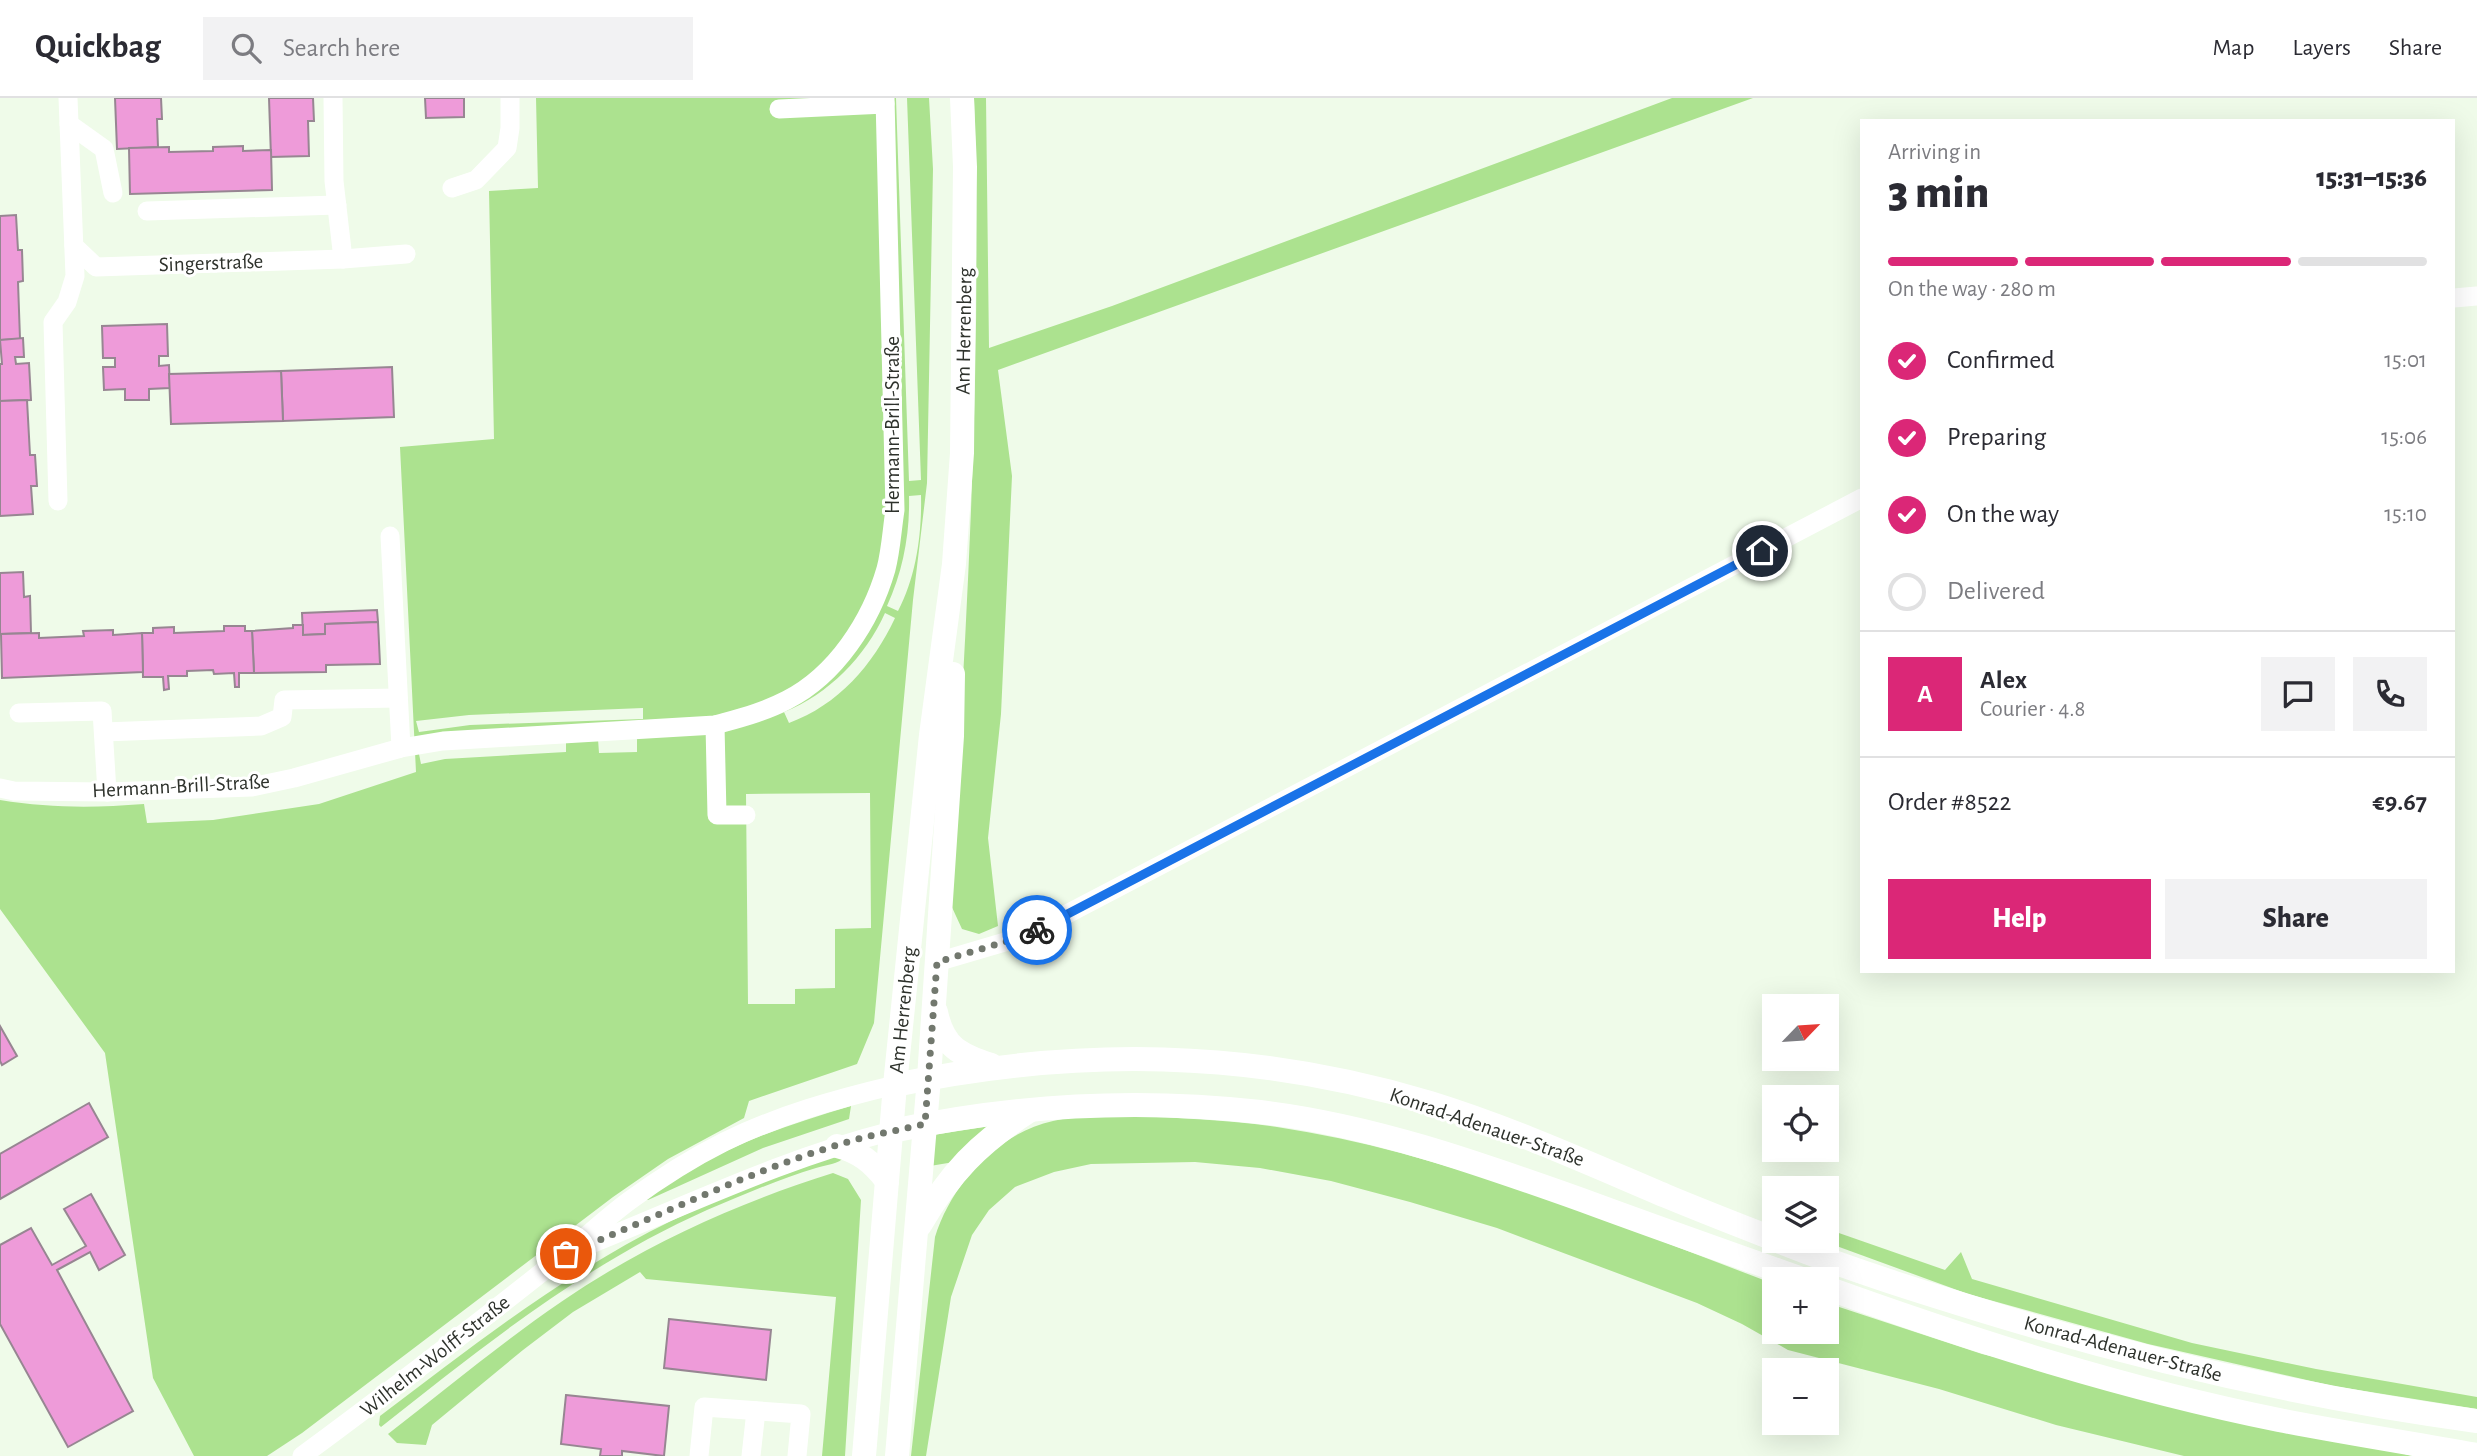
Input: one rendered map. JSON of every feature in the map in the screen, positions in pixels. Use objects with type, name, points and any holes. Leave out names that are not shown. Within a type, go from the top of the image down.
[{"type":"main road","name":"Am Herrenberg","points":[[916,1232],[952,736],[954,564],[962,453],[965,167],[962,98]]},
{"type":"main road","name":"Am Herrenberg","points":[[864,1456],[895,1085],[931,735],[954,564]]},
{"type":"main road","points":[[934,1002],[938,1023],[950,1045],[971,1059],[995,1067]]},
{"type":"main road","name":"Konrad-Adenauer-Straße","points":[[895,1085],[995,1067],[1104,1058],[1207,1060],[1335,1079],[1429,1103],[1516,1132],[1762,1234]]},
{"type":"main road","name":"Konrad-Adenauer-Straße","points":[[892,1131],[1034,1108],[1105,1104],[1261,1112],[1376,1135],[1479,1164],[1768,1267]]},
{"type":"main road","points":[[897,1456],[916,1232],[934,1201],[967,1158],[990,1138],[1034,1108]]},
{"type":"main road","points":[[837,1146],[860,1154],[887,1181]]},
{"type":"main road","name":"Konrad-Adenauer-Straße","points":[[1812,1253],[1921,1292],[2165,1363],[2297,1392],[2477,1421]]},
{"type":"main road","name":"Konrad-Adenauer-Straße","points":[[1839,1292],[1929,1325],[2112,1379],[2277,1419],[2477,1455]]},
{"type":"street","points":[[58,501],[53,322],[67,302],[75,276],[68,98]]},
{"type":"street","points":[[332,98],[337,205],[343,259]]},
{"type":"street","points":[[452,188],[476,180],[507,148],[510,98]]},
{"type":"street","points":[[779,109],[885,101]]},
{"type":"street","name":"Hermann-Brill-Straße","points":[[0,788],[107,792],[252,787],[401,748],[443,741],[715,725],[750,716],[789,699],[821,676],[858,632],[873,601],[886,569],[895,510],[885,101]]},
{"type":"street","points":[[69,124],[104,149],[113,193]]},
{"type":"street","points":[[147,211],[337,205]]},
{"type":"street","name":"Singerstraße","points":[[74,246],[96,267],[343,259],[406,254]]},
{"type":"street","points":[[2455,298],[2477,296]]},
{"type":"street","points":[[937,962],[1025,936],[1860,499]]},
{"type":"street","points":[[390,536],[401,748]]},
{"type":"street","points":[[104,732],[261,726],[282,717],[284,700],[398,698]]},
{"type":"street","points":[[19,713],[102,711],[107,792]]},
{"type":"street","points":[[715,725],[717,815],[746,815]]},
{"type":"street","name":"Wilhelm-Wolff-Straße","points":[[302,1456],[566,1254],[629,1201],[681,1167],[723,1143],[774,1120],[820,1104],[895,1085]]},
{"type":"street","name":"Wilhelm-Wolff-Straße","points":[[566,1254],[741,1179],[837,1146],[892,1131]]},
{"type":"street","points":[[699,1456],[704,1407],[801,1414],[797,1456]]},
{"type":"street","points":[[751,1456],[756,1411]]},
{"type":"green space","points":[[536,98],[896,98],[909,481],[921,480],[907,98],[929,98],[933,169],[927,483],[913,600],[874,1023],[857,1064],[749,1101],[744,1118],[668,1159],[613,1197],[302,1433],[267,1456],[194,1456],[153,1378],[105,1053],[0,909],[0,800],[72,806],[144,804],[147,823],[213,820],[319,804],[416,772],[400,447],[494,439],[489,191],[538,188]],"holes":[[[921,495],[920,525],[917,555],[898,611],[887,606],[904,552],[909,496]],[[885,613],[895,618],[876,652],[852,681],[823,706],[789,723],[784,712],[816,695],[830,684],[844,672],[867,644]],[[643,708],[643,719],[470,725],[419,732],[416,721],[469,715]],[[637,737],[637,752],[599,753],[598,739]],[[566,739],[566,752],[445,759],[421,764],[418,749]],[[870,793],[871,928],[835,929],[835,988],[795,989],[795,1004],[748,1004],[746,794]]]},
{"type":"green space","points":[[974,98],[986,98],[989,348],[1112,306],[1672,98],[1753,98],[998,370],[1012,476],[1001,714],[988,838],[998,926],[979,934],[962,929],[950,903],[975,400]]},
{"type":"green space","points":[[851,1106],[849,1119],[763,1148],[648,1200],[644,1199],[730,1149],[781,1128]]},
{"type":"green space","points":[[1133,1116],[1277,1127],[1340,1138],[1403,1154],[1529,1192],[1762,1279],[1762,1335],[1697,1303],[1497,1228],[1331,1181],[1260,1168],[1195,1162],[1091,1164],[1054,1172],[1015,1187],[989,1210],[972,1235],[951,1297],[926,1456],[911,1456],[935,1237],[952,1199],[979,1164],[1013,1137],[1053,1121]]},
{"type":"green space","points":[[996,1125],[954,1162],[930,1166],[933,1135]]},
{"type":"green space","points":[[832,1157],[844,1157],[836,1163],[788,1177],[707,1210],[619,1255],[537,1308],[381,1427],[379,1425],[380,1416],[450,1363],[595,1263],[692,1211]]},
{"type":"green space","points":[[833,1173],[848,1179],[861,1200],[845,1456],[822,1456],[836,1297],[646,1279],[640,1272],[573,1312],[523,1350],[432,1425],[426,1445],[397,1443],[388,1434],[539,1318],[625,1262],[727,1212]]},
{"type":"green space","points":[[1839,1233],[1945,1270],[1961,1252],[1972,1279],[2192,1343],[2316,1369],[2477,1397],[2477,1409],[2333,1386],[2148,1344],[1968,1294],[1839,1247]]},
{"type":"green space","points":[[1839,1307],[1982,1354],[2413,1456],[2184,1456],[2056,1425],[1939,1389],[1839,1363],[1839,1358],[1819,1358],[1788,1350],[1777,1344],[1839,1344]]},
{"type":"building","points":[[115,98],[161,98],[162,119],[157,119],[158,147],[117,149]]},
{"type":"building","points":[[269,98],[313,98],[314,121],[308,121],[309,156],[271,157]]},
{"type":"building","points":[[425,98],[464,98],[464,117],[426,118]]},
{"type":"building","points":[[243,146],[243,151],[271,150],[272,190],[130,194],[129,148],[169,147],[169,152],[213,151],[213,147]]},
{"type":"building","points":[[16,215],[18,250],[22,250],[23,281],[18,282],[20,339],[0,340],[0,216]]},
{"type":"building","points":[[167,324],[168,356],[159,356],[159,366],[169,365],[170,388],[149,389],[149,400],[125,400],[125,389],[104,390],[103,367],[115,367],[115,358],[103,358],[102,326]]},
{"type":"building","points":[[23,338],[24,357],[15,357],[16,364],[29,363],[31,400],[0,401],[0,340]]},
{"type":"building","points":[[392,367],[394,417],[283,421],[281,371]]},
{"type":"building","points":[[281,371],[283,421],[171,424],[169,374]]},
{"type":"building","points":[[27,400],[30,455],[35,455],[37,486],[31,486],[33,514],[0,516],[0,401]]},
{"type":"building","points":[[23,572],[24,597],[30,596],[31,633],[0,634],[0,573]]},
{"type":"building","points":[[377,610],[378,622],[325,624],[325,634],[303,635],[302,613]]},
{"type":"building","points":[[378,622],[380,664],[326,665],[326,672],[254,673],[252,631],[303,625],[303,635],[325,634],[325,624]]},
{"type":"building","points":[[224,626],[245,626],[245,631],[252,631],[254,673],[239,673],[239,687],[235,687],[234,673],[214,674],[213,670],[187,671],[187,676],[168,676],[169,689],[164,690],[163,677],[143,677],[142,633],[153,633],[153,628],[174,627],[174,633],[224,631]]},
{"type":"building","points":[[113,630],[113,635],[142,633],[143,672],[2,678],[1,634],[39,633],[39,638],[84,636],[83,631]]},
{"type":"building","points":[[0,1026],[17,1056],[2,1065],[0,1061]]},
{"type":"building","points":[[89,1103],[108,1137],[0,1199],[0,1154]]},
{"type":"building","points":[[91,1194],[125,1255],[99,1270],[90,1252],[57,1270],[133,1411],[68,1447],[0,1324],[0,1245],[31,1228],[52,1265],[86,1246],[64,1209]]},
{"type":"building","points":[[669,1319],[771,1330],[766,1380],[664,1368]]},
{"type":"building","points":[[566,1395],[669,1406],[664,1456],[622,1451],[622,1456],[600,1456],[601,1449],[561,1444]]},
{"type":"way so far","points":[[566,1254],[741,1179],[810,1154],[851,1141],[925,1124],[937,962],[1037,930]]},
{"type":"route","points":[[1037,930],[1762,551]]}]
